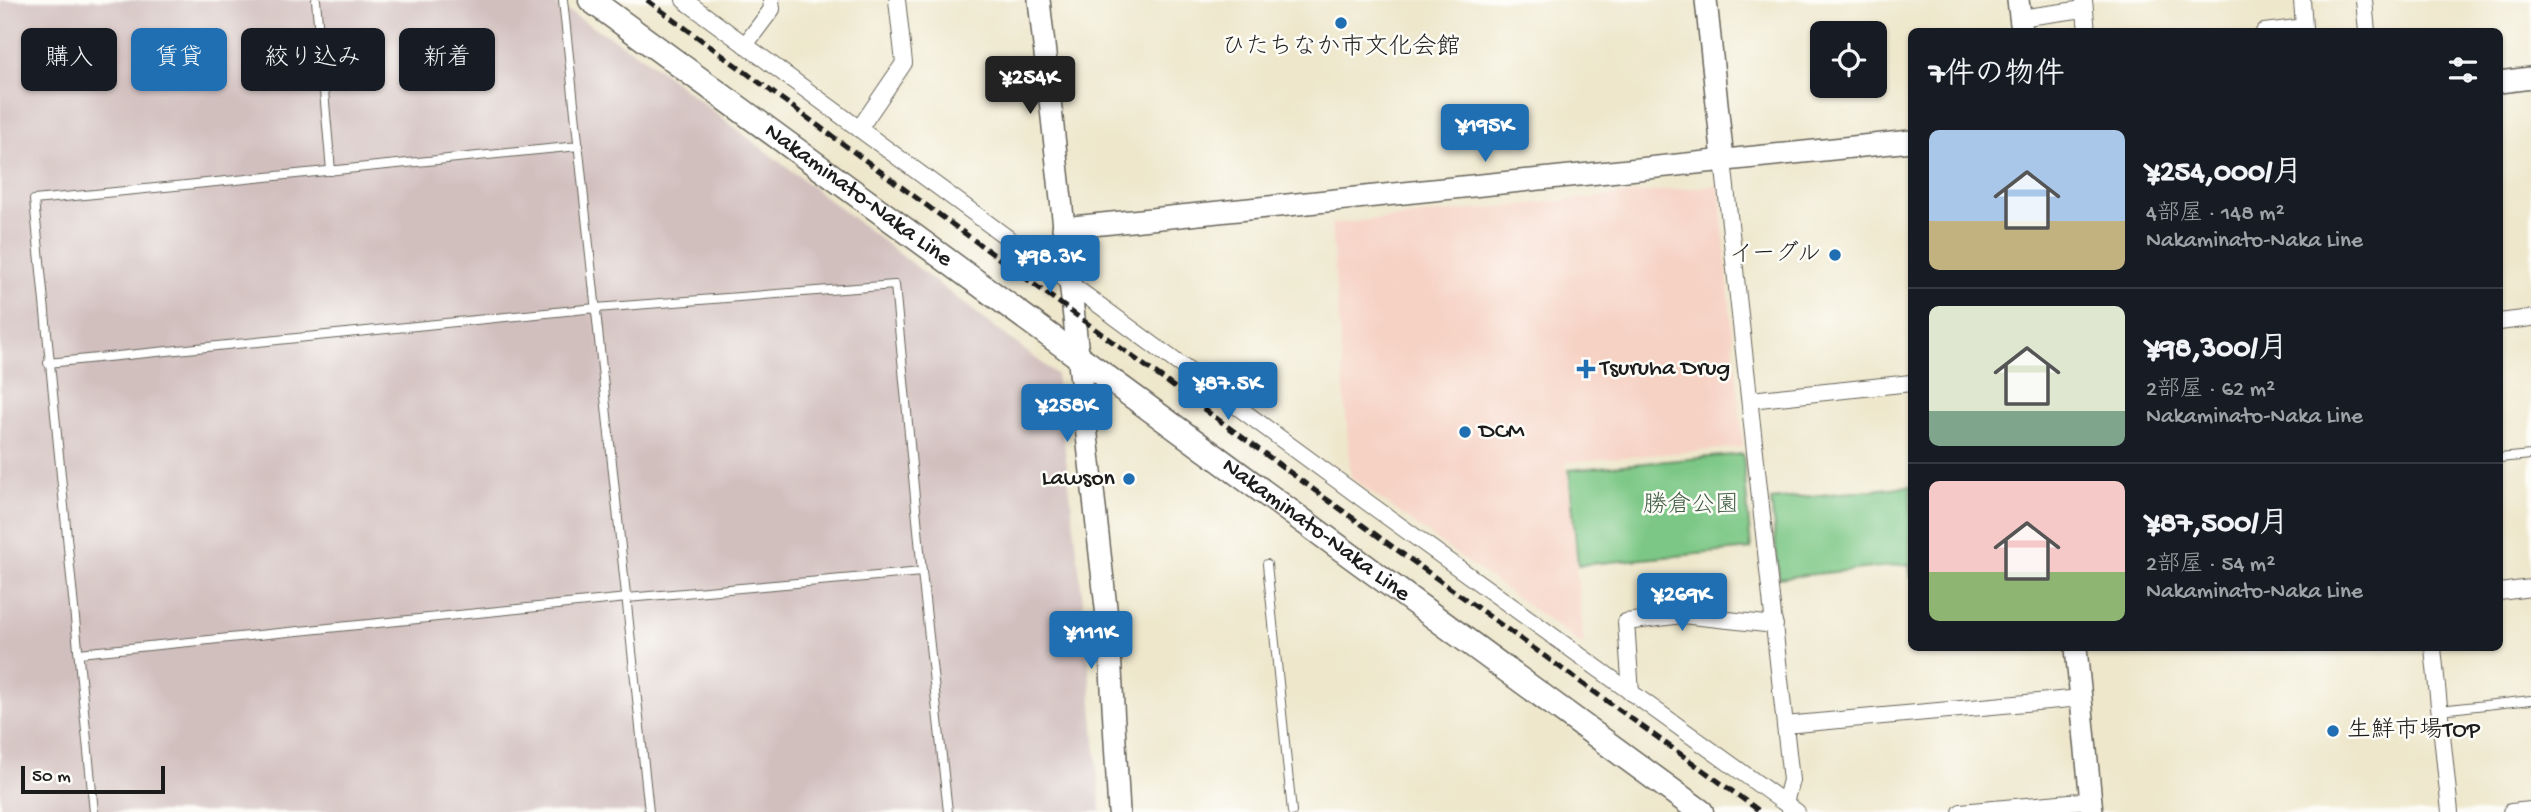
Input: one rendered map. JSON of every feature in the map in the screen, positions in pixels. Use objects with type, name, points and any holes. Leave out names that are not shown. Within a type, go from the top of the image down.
[{"type":"main road","name":"Nakaminato-Naka Line","points":[[591,0],[1701,812]]},
{"type":"street","points":[[684,0],[1371,505],[1791,808]]},
{"type":"street","points":[[746,46],[772,9],[771,0]]},
{"type":"street","points":[[859,129],[904,63],[897,0]]},
{"type":"street","points":[[1039,0],[1109,635],[1119,812]]},
{"type":"street","points":[[1706,0],[1791,780],[1791,808]]},
{"type":"street","points":[[2296,28],[2304,27],[2302,0]]},
{"type":"street","points":[[2364,0],[2367,28]]},
{"type":"street","points":[[2020,16],[2084,4],[2087,28]]},
{"type":"street","points":[[2503,82],[2531,78]]},
{"type":"street","points":[[1063,228],[1908,141]]},
{"type":"street","points":[[2503,322],[2531,318]]},
{"type":"street","points":[[1750,400],[1908,383]]},
{"type":"street","points":[[2503,592],[2531,588]]},
{"type":"street","points":[[1631,693],[1626,622],[1682,615],[1774,625]]},
{"type":"street","points":[[1961,812],[2092,806],[2076,651]]},
{"type":"street","points":[[2432,651],[2450,812]]},
{"type":"street","points":[[1785,725],[2081,698]]},
{"type":"street","points":[[2511,812],[2531,810]]},
{"type":"lane","points":[[316,0],[331,171]]},
{"type":"lane","points":[[563,0],[649,812]]},
{"type":"lane","points":[[94,812],[34,200],[579,146]]},
{"type":"lane","points":[[48,363],[596,308],[895,285],[948,812]]},
{"type":"lane","points":[[2503,458],[2531,455]]},
{"type":"lane","points":[[1267,564],[1292,812]]},
{"type":"lane","points":[[79,653],[627,598],[922,572]]},
{"type":"lane","points":[[2440,710],[2531,701]]},
{"type":"shaded area","points":[[0,0],[549,0],[643,57],[1056,374],[1085,619],[1101,812],[0,812]]},
{"type":"shaded area","points":[[1719,185],[1743,447],[1566,462],[1584,646],[1351,478],[1331,224]]},
{"type":"green space","name":"勝倉公園","points":[[1743,454],[1751,549],[1578,565],[1569,470]]},
{"type":"green space","points":[[1908,486],[1908,564],[1779,578],[1771,500]]},
{"type":"railway","points":[[647,0],[1325,498],[1761,812]]},
{"type":"place","name":"ひたちなか市文化会館","points":[[1341,23]]},
{"type":"place","name":"イーグル","points":[[1835,255]]},
{"type":"place","name":"Tsuruha Drug","points":[[1586,369]]},
{"type":"place","name":"DCM","points":[[1465,432]]},
{"type":"place","name":"Lawson","points":[[1129,479]]},
{"type":"place","name":"生鮮市場TOP","points":[[2333,731]]}]
